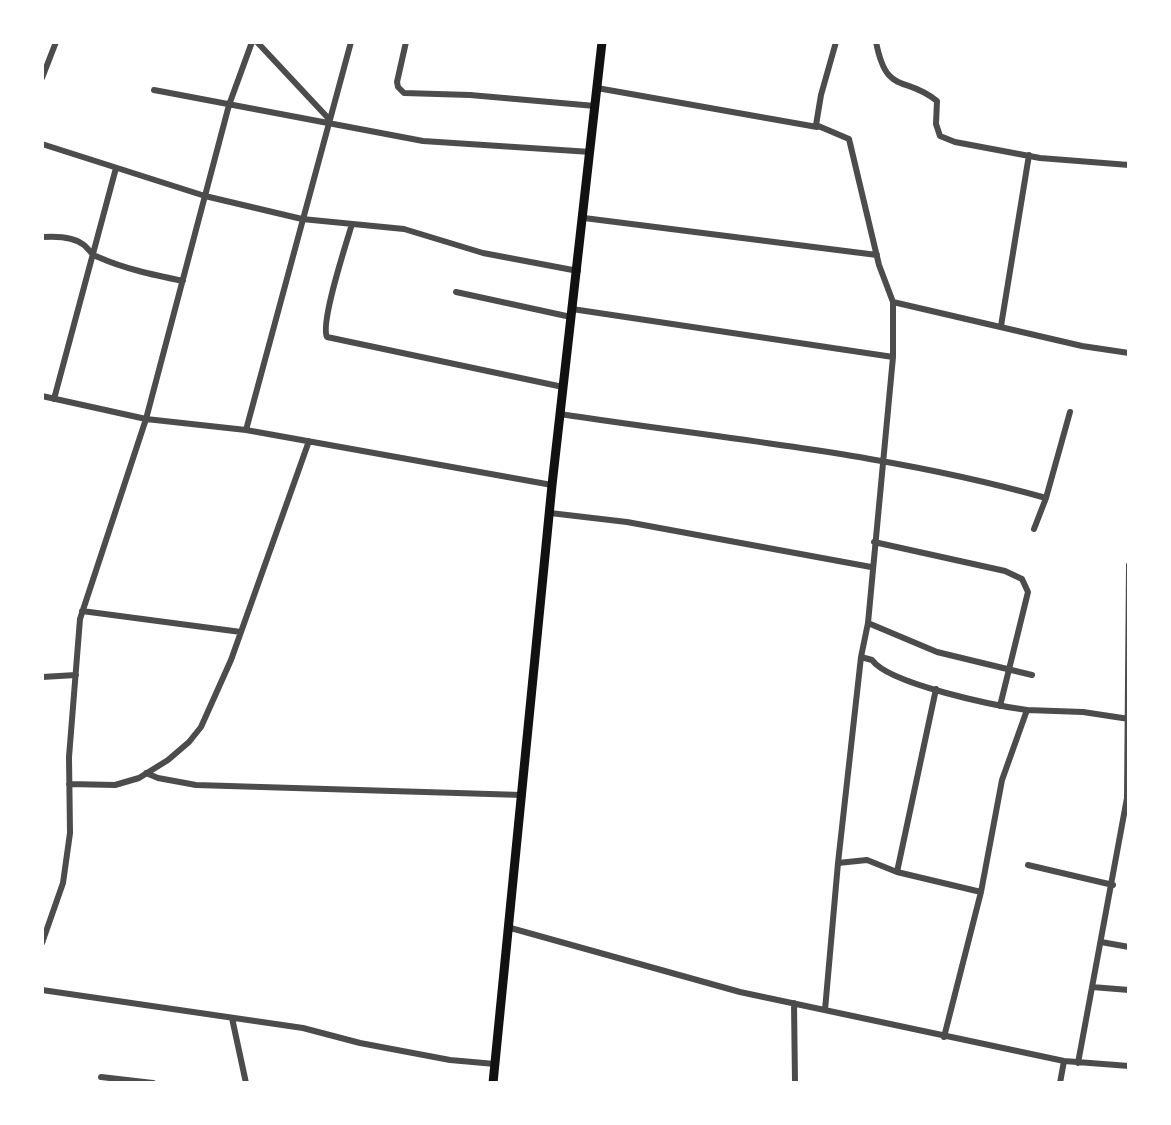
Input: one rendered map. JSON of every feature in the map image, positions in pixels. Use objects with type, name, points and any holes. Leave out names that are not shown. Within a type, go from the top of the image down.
[{"type":"main road","points":[[493,1083],[552,485],[602,42]]},
{"type":"street","points":[[42,78],[46,56],[56,42]]},
{"type":"street","points":[[42,943],[63,883],[70,833],[69,784],[82,611],[146,419],[229,105],[255,42],[328,122]]},
{"type":"street","points":[[246,430],[351,42]]},
{"type":"street","points":[[406,42],[397,82],[404,93],[470,95],[595,106]]},
{"type":"street","points":[[817,127],[816,117],[836,42]]},
{"type":"street","points":[[876,42],[886,74],[892,80],[937,101],[936,124],[940,136],[955,142],[1029,155],[1129,165]]},
{"type":"street","points":[[597,88],[817,127],[849,139],[877,255],[893,302],[893,357],[884,460],[871,567],[868,623],[861,657],[838,863],[825,1010]]},
{"type":"street","points":[[154,90],[423,141],[591,152]]},
{"type":"street","points":[[42,144],[205,196],[302,219],[404,229],[483,253],[578,271]]},
{"type":"street","points":[[1001,326],[1029,155]]},
{"type":"street","points":[[54,399],[116,168]]},
{"type":"street","points":[[584,218],[877,255]]},
{"type":"street","points":[[352,224],[324,329],[327,337],[563,387]]},
{"type":"street","points":[[42,237],[74,240],[84,245],[93,256],[133,271],[183,281]]},
{"type":"street","points":[[456,292],[572,313],[893,357]]},
{"type":"street","points":[[893,302],[1082,346],[1129,353]]},
{"type":"street","points":[[42,396],[146,419],[246,430],[552,485]]},
{"type":"street","points":[[1034,529],[1070,412]]},
{"type":"street","points":[[560,414],[884,460],[1046,498]]},
{"type":"street","points":[[69,784],[115,785],[139,778],[168,760],[201,727],[241,632],[309,441]]},
{"type":"street","points":[[550,513],[627,522],[871,567]]},
{"type":"street","points":[[874,542],[1005,571],[1022,579],[1028,592],[1000,706]]},
{"type":"street","points":[[1078,1063],[1127,798],[1129,565]]},
{"type":"street","points":[[82,611],[241,632]]},
{"type":"street","points":[[868,623],[937,652],[1032,675]]},
{"type":"street","points":[[861,657],[872,660],[894,676],[1000,706],[1083,712],[1128,719]]},
{"type":"street","points":[[42,677],[76,675]]},
{"type":"street","points":[[897,872],[936,689]]},
{"type":"street","points":[[944,1037],[981,892],[1002,780],[1027,710]]},
{"type":"street","points":[[146,773],[196,785],[522,795]]},
{"type":"street","points":[[838,863],[867,860],[897,872],[981,892]]},
{"type":"street","points":[[1028,865],[1113,885]]},
{"type":"street","points":[[507,927],[665,973],[944,1037],[1064,1061],[1129,1066]]},
{"type":"street","points":[[1101,942],[1129,947]]},
{"type":"street","points":[[1092,987],[1129,990]]},
{"type":"street","points":[[42,990],[303,1028],[360,1043],[450,1060],[495,1064]]},
{"type":"street","points":[[794,1003],[795,1083]]},
{"type":"street","points":[[232,1018],[246,1083]]},
{"type":"street","points":[[1060,1083],[1064,1061]]},
{"type":"street","points":[[101,1077],[153,1083]]}]
